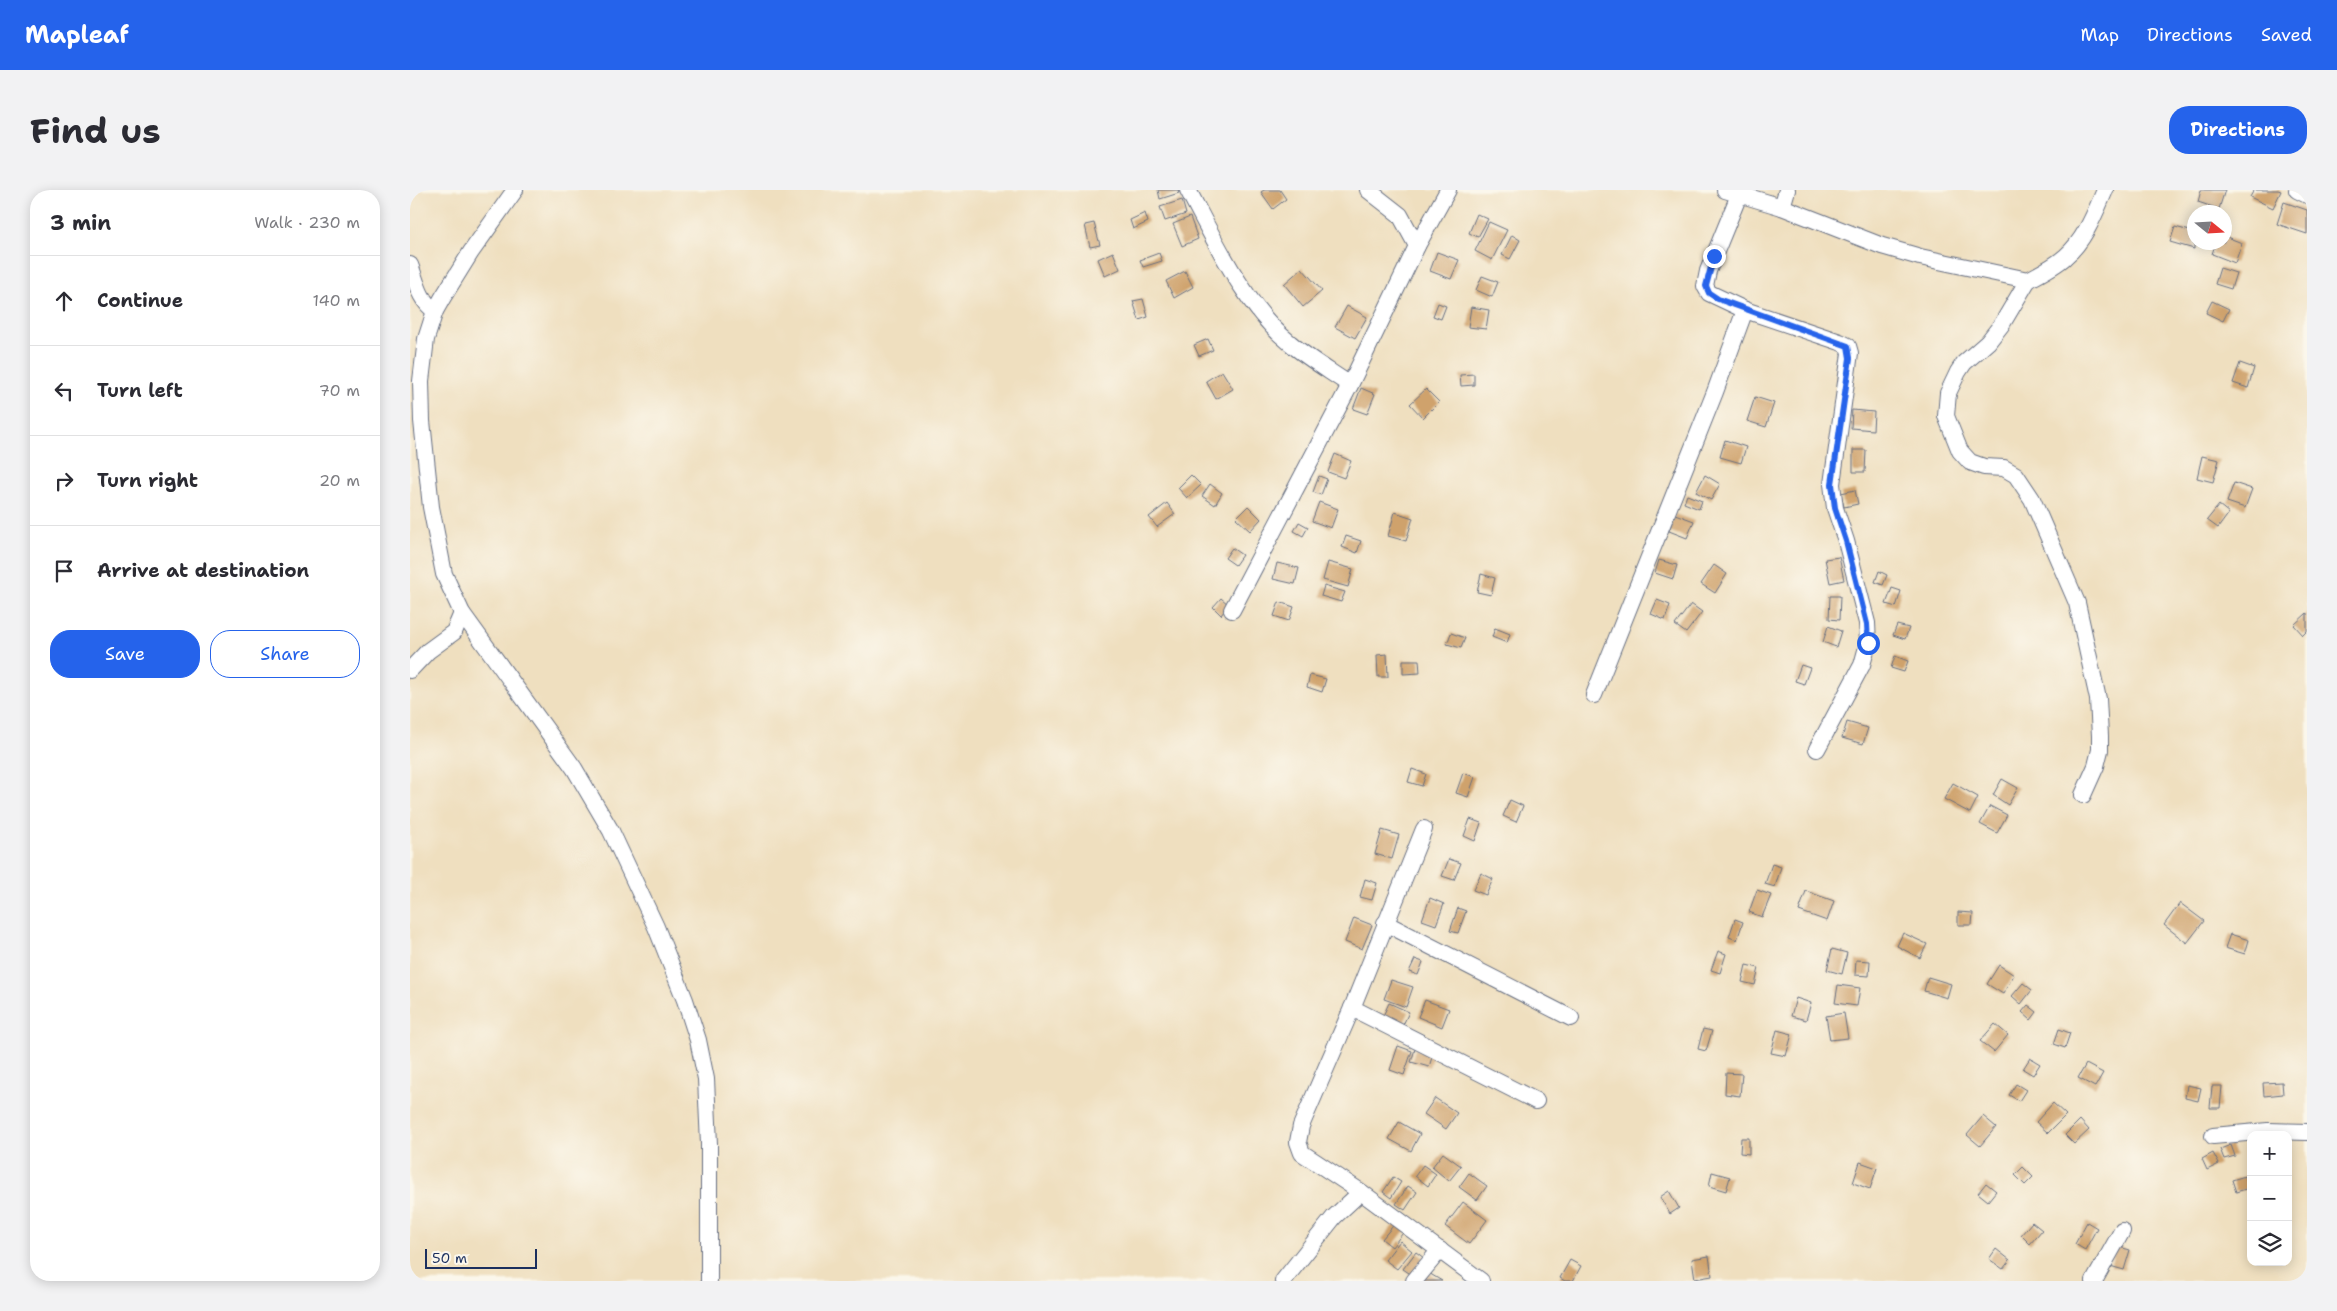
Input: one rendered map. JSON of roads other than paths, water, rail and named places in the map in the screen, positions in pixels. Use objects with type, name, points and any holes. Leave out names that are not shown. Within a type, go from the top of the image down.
[{"type":"street","points":[[515,190],[471,252],[435,311],[426,340],[421,381],[422,421],[431,507],[444,574],[462,613],[574,768],[611,831],[656,927],[685,1000],[698,1040],[706,1079],[709,1144],[709,1281]]},
{"type":"street","points":[[1188,190],[1227,263],[1270,323],[1289,343],[1350,385]]},
{"type":"street","points":[[1368,190],[1400,216],[1417,246]]},
{"type":"street","points":[[1232,610],[1350,385],[1417,246],[1448,190]]},
{"type":"street","points":[[1782,207],[1787,190]]},
{"type":"street","points":[[2082,795],[2096,766],[2100,750],[2100,736],[2098,699],[2077,603],[2032,499],[2016,475],[2004,468],[1984,467],[1970,462],[1960,451],[1946,416],[1948,393],[1964,362],[1988,342],[2002,324],[2028,280],[2066,257],[2080,240],[2091,223],[2105,190]]},
{"type":"street","points":[[2297,190],[2307,195]]},
{"type":"street","points":[[1817,749],[1862,666],[1868,643],[1867,624],[1846,541],[1835,508],[1832,484],[1850,353],[1848,346],[1840,342],[1745,310],[1718,299],[1709,293],[1706,286],[1708,271],[1732,193],[1782,207],[1882,246],[1920,257],[2028,280]]},
{"type":"street","points":[[410,265],[426,305],[435,311]]},
{"type":"street","points":[[1594,694],[1715,392],[1745,310]]},
{"type":"street","points":[[410,670],[428,651],[447,639],[458,625],[462,613]]},
{"type":"street","points":[[447,639],[464,636],[479,638]]},
{"type":"street","points":[[1424,829],[1352,1008],[1301,1126],[1298,1142],[1302,1153],[1361,1192],[1481,1281]]},
{"type":"street","points":[[1385,923],[1571,1018]]},
{"type":"street","points":[[1352,1008],[1536,1101]]},
{"type":"street","points":[[2213,1136],[2268,1131],[2307,1132]]},
{"type":"street","points":[[1283,1281],[1334,1217],[1361,1192]]},
{"type":"street","points":[[2094,1281],[2122,1231]]},
{"type":"street","points":[[1414,1281],[1440,1250]]}]
